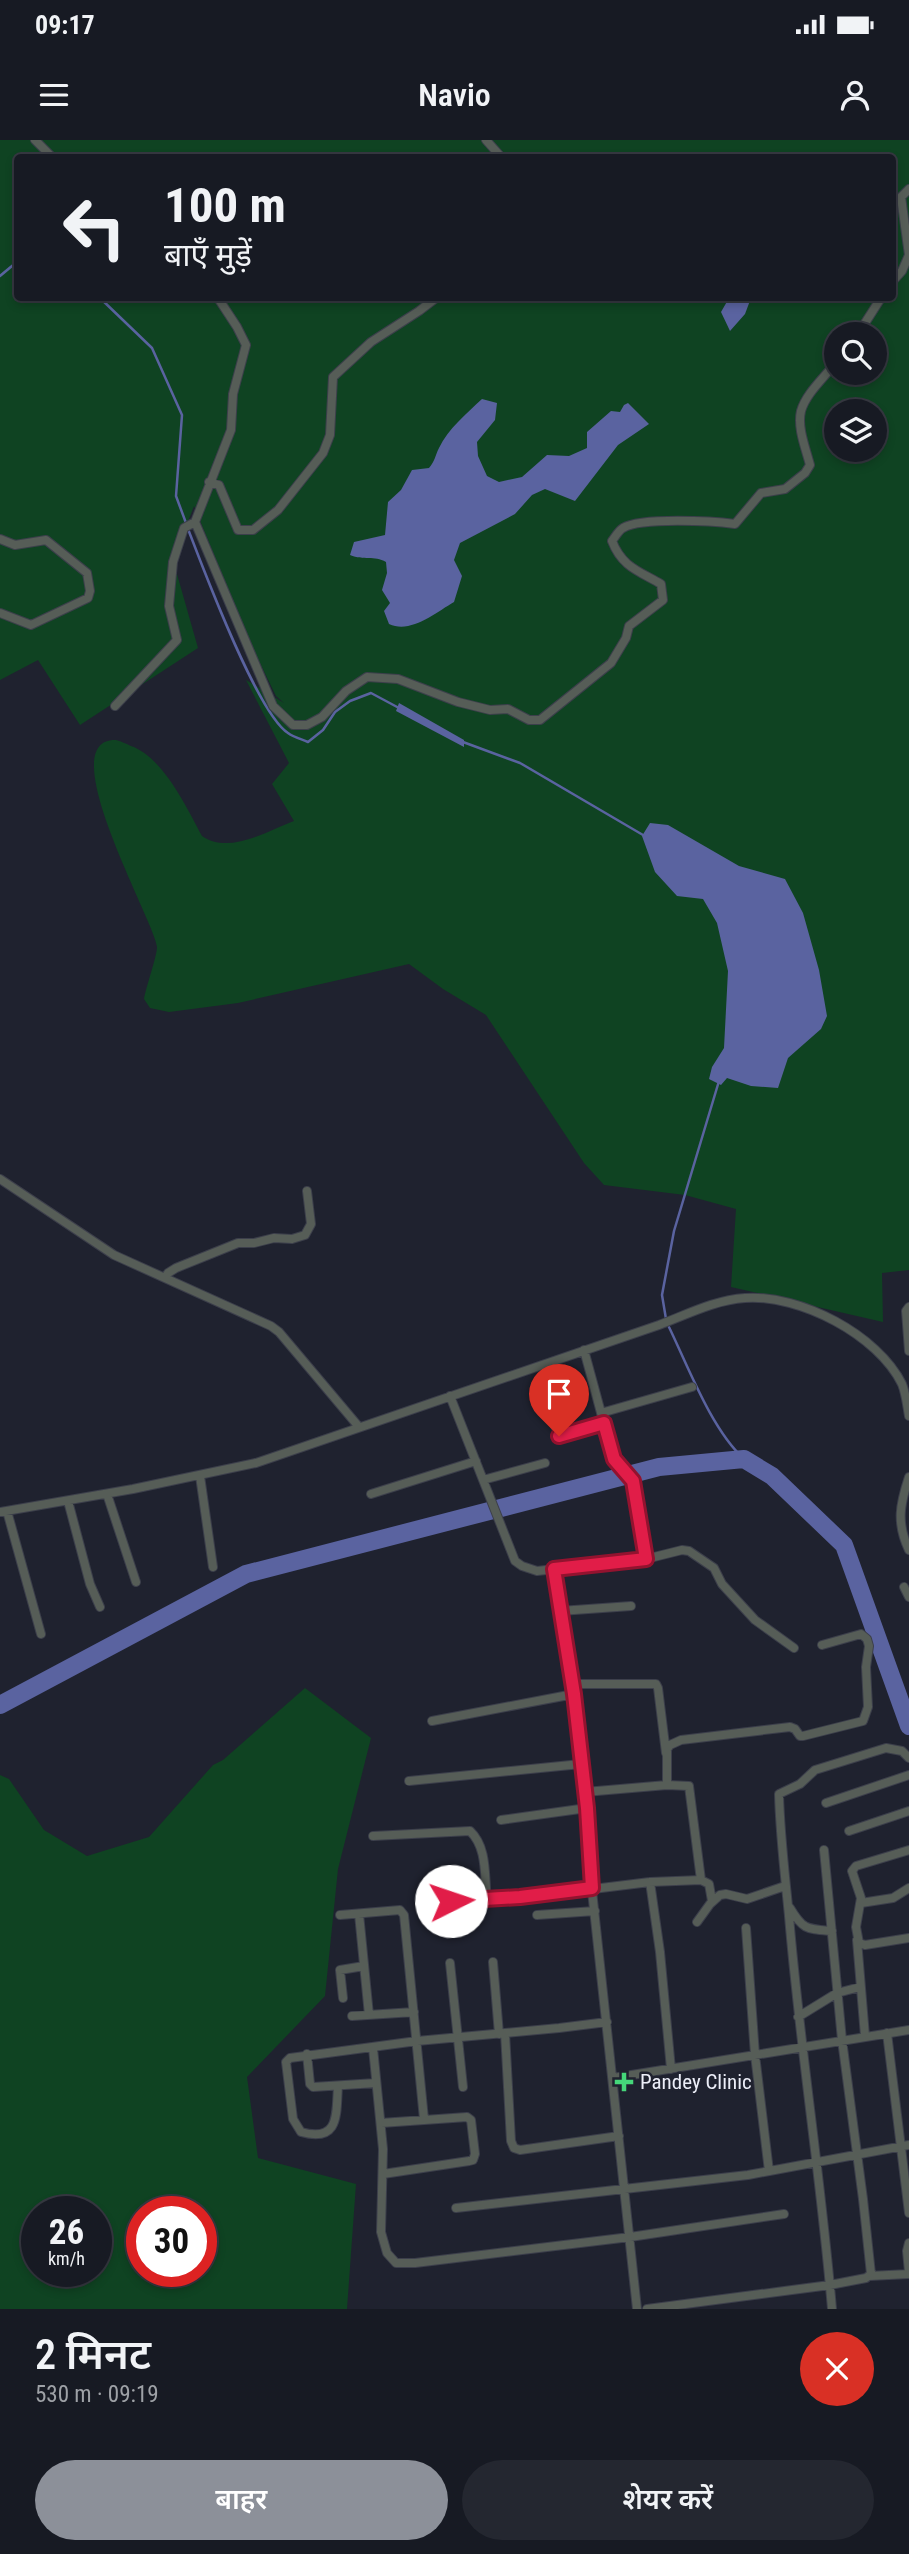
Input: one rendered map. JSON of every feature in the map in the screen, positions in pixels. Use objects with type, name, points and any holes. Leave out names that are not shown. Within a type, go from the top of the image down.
[{"type":"street","points":[[35,140],[49,154]]},
{"type":"street","points":[[486,140],[498,154]]},
{"type":"street","points":[[896,278],[909,256],[901,197],[909,189]]},
{"type":"street","points":[[114,706],[177,640],[169,606],[173,562],[184,528],[195,522],[231,430],[233,394],[246,345],[220,301]]},
{"type":"street","points":[[209,482],[219,485],[238,530],[253,530],[278,510],[323,453],[330,435],[334,377],[371,342],[432,301]]},
{"type":"street","points":[[866,322],[879,301]]},
{"type":"street","points":[[195,522],[273,706],[293,725],[307,726],[322,717],[346,691],[367,677],[398,679],[458,702],[490,710],[508,709],[529,720],[540,720],[611,663],[626,639],[629,626],[663,600],[661,584],[628,566],[618,555],[612,541],[622,528],[645,522],[716,521],[735,524],[761,493],[786,489],[810,466],[801,427],[801,411],[824,377]]},
{"type":"street","points":[[0,539],[15,545],[46,540],[84,569],[89,578],[90,591],[86,600],[38,624],[27,625],[0,613]]},
{"type":"street","points":[[0,1179],[114,1255],[271,1326],[359,1427]]},
{"type":"street","points":[[165,1279],[168,1273],[176,1268],[234,1244],[274,1238],[292,1239],[305,1235],[311,1224],[307,1191]]},
{"type":"street","points":[[41,1634],[3,1512],[200,1476],[256,1463],[659,1325],[720,1300],[771,1299],[795,1305],[826,1317],[865,1340],[906,1384],[909,1416]]},
{"type":"street","points":[[909,1307],[906,1311],[909,1348]]},
{"type":"street","points":[[584,1350],[613,1457],[633,1481],[646,1559]]},
{"type":"street","points":[[601,1413],[692,1387]]},
{"type":"street","points":[[450,1396],[515,1561],[529,1569],[554,1569],[646,1559],[682,1550],[690,1551],[714,1568],[722,1584],[755,1620],[794,1648]]},
{"type":"street","points":[[548,1413],[561,1437],[604,1423]]},
{"type":"street","points":[[371,1493],[477,1461]]},
{"type":"street","points":[[483,1480],[545,1463]]},
{"type":"street","points":[[200,1476],[213,1567]]},
{"type":"street","points":[[909,1477],[899,1514],[909,1550]]},
{"type":"street","points":[[107,1494],[135,1582]]},
{"type":"street","points":[[68,1501],[88,1576],[100,1607]]},
{"type":"street","points":[[554,1569],[574,1694],[587,1808],[592,1888],[636,2309]]},
{"type":"street","points":[[904,1587],[909,1597]]},
{"type":"street","points":[[560,1611],[631,1605]]},
{"type":"street","points":[[666,1753],[670,1745],[683,1740],[790,1727],[803,1736],[861,1723],[869,1700],[867,1639],[861,1634],[822,1644]]},
{"type":"street","points":[[572,1684],[656,1684],[666,1753],[667,1785]]},
{"type":"street","points":[[432,1721],[574,1694]]},
{"type":"street","points":[[832,2309],[801,2048],[779,1797],[780,1791],[800,1784],[819,1768],[886,1748],[902,1751],[909,1758]]},
{"type":"street","points":[[409,1781],[581,1764]]},
{"type":"street","points":[[826,1803],[909,1775]]},
{"type":"street","points":[[585,1792],[667,1785],[691,1787],[701,1880]]},
{"type":"street","points":[[501,1820],[587,1808]]},
{"type":"street","points":[[849,1831],[909,1811]]},
{"type":"street","points":[[373,1836],[470,1831],[477,1840],[486,1869],[487,1899]]},
{"type":"street","points":[[824,1850],[842,2040],[872,2268],[869,2277]]},
{"type":"street","points":[[866,2036],[856,1927],[861,1903],[852,1871],[854,1867],[909,1850]]},
{"type":"street","points":[[451,1901],[544,1895],[650,1882],[701,1880],[709,1884],[712,1902]]},
{"type":"street","points":[[650,1882],[660,1952],[671,2069]]},
{"type":"street","points":[[697,1922],[720,1895],[747,1899],[785,1885]]},
{"type":"street","points":[[861,1903],[892,1898],[909,1888]]},
{"type":"street","points":[[787,1903],[803,1927],[832,1931]]},
{"type":"street","points":[[340,1915],[400,1910],[403,1912],[424,2119]]},
{"type":"street","points":[[537,1915],[595,1911]]},
{"type":"street","points":[[359,1914],[369,2015]]},
{"type":"street","points":[[746,1928],[755,2055],[769,2171]]},
{"type":"street","points":[[857,1940],[861,1945],[865,1945],[909,1938]]},
{"type":"street","points":[[493,1962],[514,2148],[520,2150],[619,2136]]},
{"type":"street","points":[[450,1964],[463,2087]]},
{"type":"street","points":[[343,1998],[340,1970],[364,1966]]},
{"type":"street","points":[[798,2017],[837,1993],[860,1987]]},
{"type":"street","points":[[352,2016],[414,2012]]},
{"type":"street","points":[[338,2086],[333,2128],[317,2135],[301,2132],[293,2119],[286,2062],[290,2058],[417,2041],[607,2022]]},
{"type":"street","points":[[613,2078],[909,2030]]},
{"type":"street","points":[[887,2033],[905,2146],[909,2213]]},
{"type":"street","points":[[373,2048],[381,2123],[381,2232],[387,2253],[396,2263],[630,2237],[784,2214]]},
{"type":"street","points":[[307,2054],[312,2086],[376,2082]]},
{"type":"street","points":[[381,2123],[461,2116],[469,2118],[475,2154],[473,2160],[383,2174]]},
{"type":"street","points":[[456,2208],[769,2171],[905,2146]]},
{"type":"street","points":[[648,2309],[909,2273],[906,2251],[909,2243]]},
{"type":"green space","points":[[0,140],[909,140],[909,1270],[882,1273],[883,1322],[731,1287],[736,1209],[685,1195],[604,1185],[584,1163],[486,1015],[409,964],[238,1003],[169,1012],[150,1008],[144,999],[157,947],[99,799],[94,768],[98,747],[116,740],[143,752],[164,772],[202,836],[213,841],[236,842],[294,821],[272,784],[289,763],[246,680],[284,703],[276,696],[251,645],[194,506],[173,560],[198,648],[80,725],[38,660],[0,680]]},
{"type":"green space","points":[[305,1688],[371,1738],[338,1869],[325,1996],[247,2077],[258,2158],[356,2184],[347,2309],[0,2309],[0,1775],[9,1779],[44,1830],[87,1856],[149,1837],[213,1765],[223,1760]]},
{"type":"water","points":[[727,301],[750,301],[745,314],[730,331],[721,312]]},
{"type":"water","points":[[482,399],[497,403],[495,420],[477,442],[478,456],[487,476],[499,482],[522,477],[547,455],[569,456],[587,448],[587,432],[611,411],[620,412],[628,403],[649,424],[618,445],[575,501],[545,489],[532,495],[515,514],[460,543],[454,560],[462,576],[454,602],[414,624],[389,624],[384,611],[390,603],[382,590],[387,573],[386,562],[350,555],[354,542],[385,535],[388,502],[401,490],[412,470],[429,468],[447,434]]},
{"type":"water","points":[[399,703],[464,740],[464,747],[396,711]]},
{"type":"water","points":[[650,823],[668,825],[739,866],[785,879],[803,913],[819,970],[827,1016],[821,1029],[788,1058],[778,1088],[751,1086],[727,1078],[721,1085],[709,1079],[712,1067],[724,1048],[728,971],[717,923],[703,899],[677,896],[655,872],[642,836]]},
{"type":"waterway","points":[[0,276],[14,264]]},
{"type":"waterway","points":[[103,301],[152,348],[182,415],[176,496],[186,523]]},
{"type":"waterway","points":[[188,529],[247,670],[275,720],[288,733],[308,742],[323,730],[335,712],[350,701],[371,693],[399,708]]},
{"type":"waterway","points":[[463,742],[520,763],[643,835]]},
{"type":"waterway","points":[[666,1319],[662,1295],[674,1231],[719,1081]]},
{"type":"waterway","points":[[668,1325],[711,1414],[744,1459]]},
{"type":"waterway","points":[[0,1705],[246,1574],[659,1467],[744,1459],[772,1476],[844,1545],[909,1726]]},
{"type":"place","name":"Pandey Clinic","points":[[624,2082]]},
{"type":"route","points":[[451,1901],[520,1897],[592,1888],[587,1808],[574,1694],[554,1569],[646,1559],[633,1481],[614,1459],[604,1423],[559,1436]]}]
